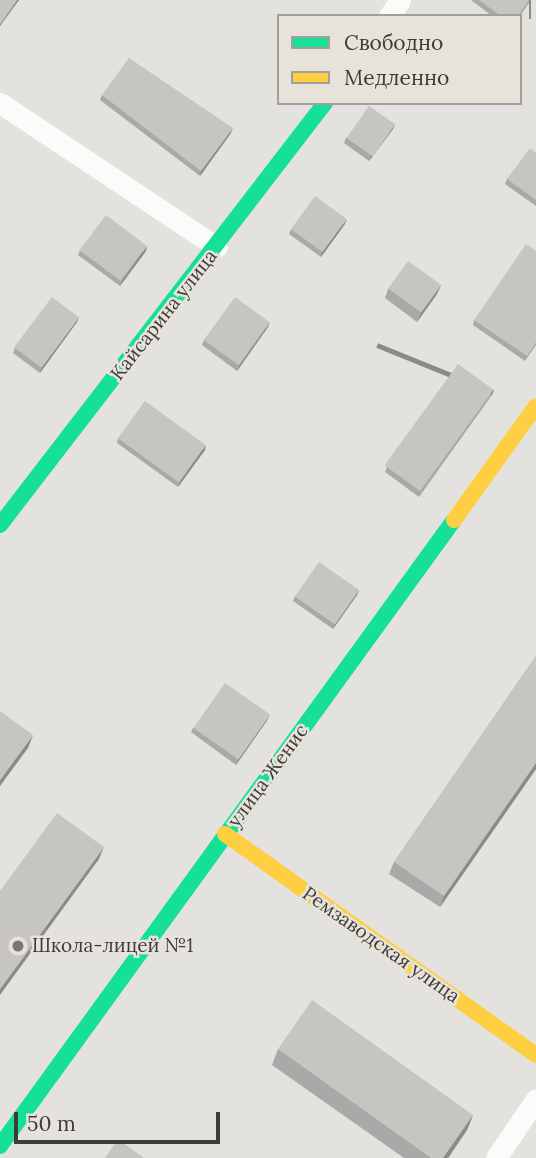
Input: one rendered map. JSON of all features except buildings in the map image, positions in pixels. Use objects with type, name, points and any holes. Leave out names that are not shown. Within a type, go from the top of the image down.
[{"type":"street","points":[[0,103],[217,247]]},
{"type":"street","name":"Кайсарина улица","points":[[0,525],[217,247],[324,105]]},
{"type":"street","name":"улица Женис","points":[[0,1146],[536,406]]},
{"type":"street","name":"Ремзаводская улица","points":[[225,834],[536,1055]]},
{"type":"street","points":[[496,1158],[536,1099]]},
{"type":"traffic: fast","points":[[0,525],[323,105]]},
{"type":"traffic: fast","points":[[0,1146],[454,520]]},
{"type":"traffic: slow","points":[[454,520],[536,406]]},
{"type":"traffic: slow","points":[[225,834],[536,1055]]},
{"type":"place","name":"Школа-лицей №1","points":[[18,946]]}]
